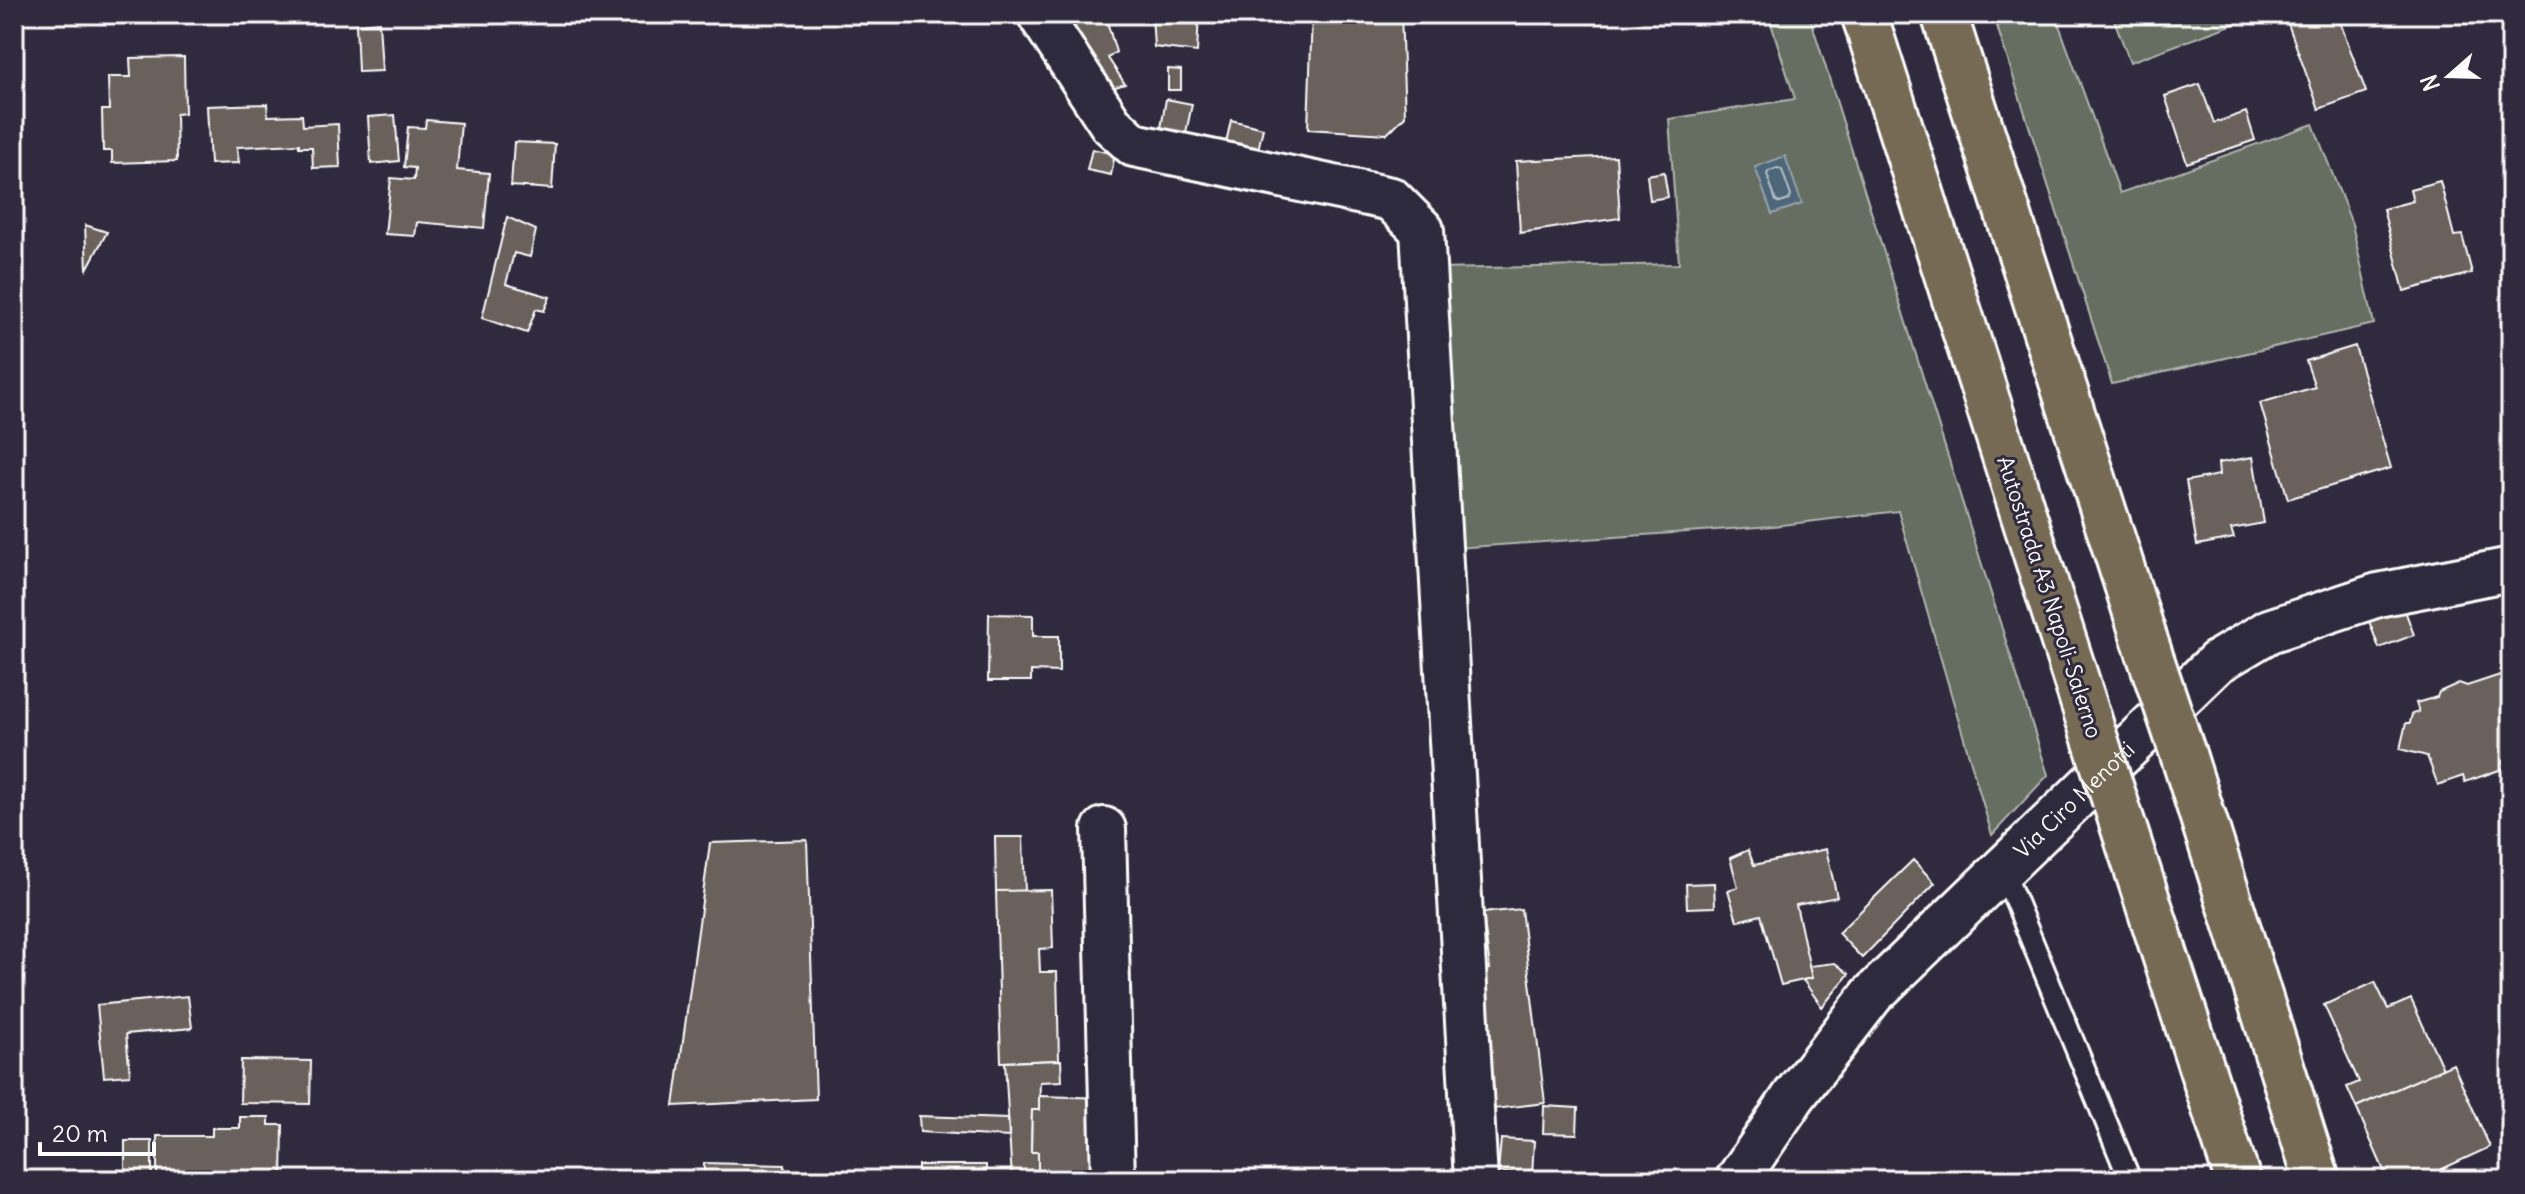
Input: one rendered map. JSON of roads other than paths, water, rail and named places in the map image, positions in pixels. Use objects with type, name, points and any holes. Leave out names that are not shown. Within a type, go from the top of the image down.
[{"type":"highway","name":"Autostrada A3 Napoli-Salerno","points":[[1864,14],[2238,1180]]},
{"type":"highway","points":[[1944,14],[2317,1180]]},
{"type":"street","points":[[1039,14],[1111,124],[1134,145],[1391,199],[1422,230],[1476,1180]]},
{"type":"street","name":"Via Ciro Menotti","points":[[1737,1180],[1794,1096],[1872,995],[2217,662],[2269,631],[2378,595],[2511,569]]},
{"type":"street","points":[[1104,829],[1113,1180]]},
{"type":"lane","points":[[2002,868],[2130,1180]]},
{"type":"water","points":[[1785,156],[1802,204],[1772,214],[1755,167]]}]
